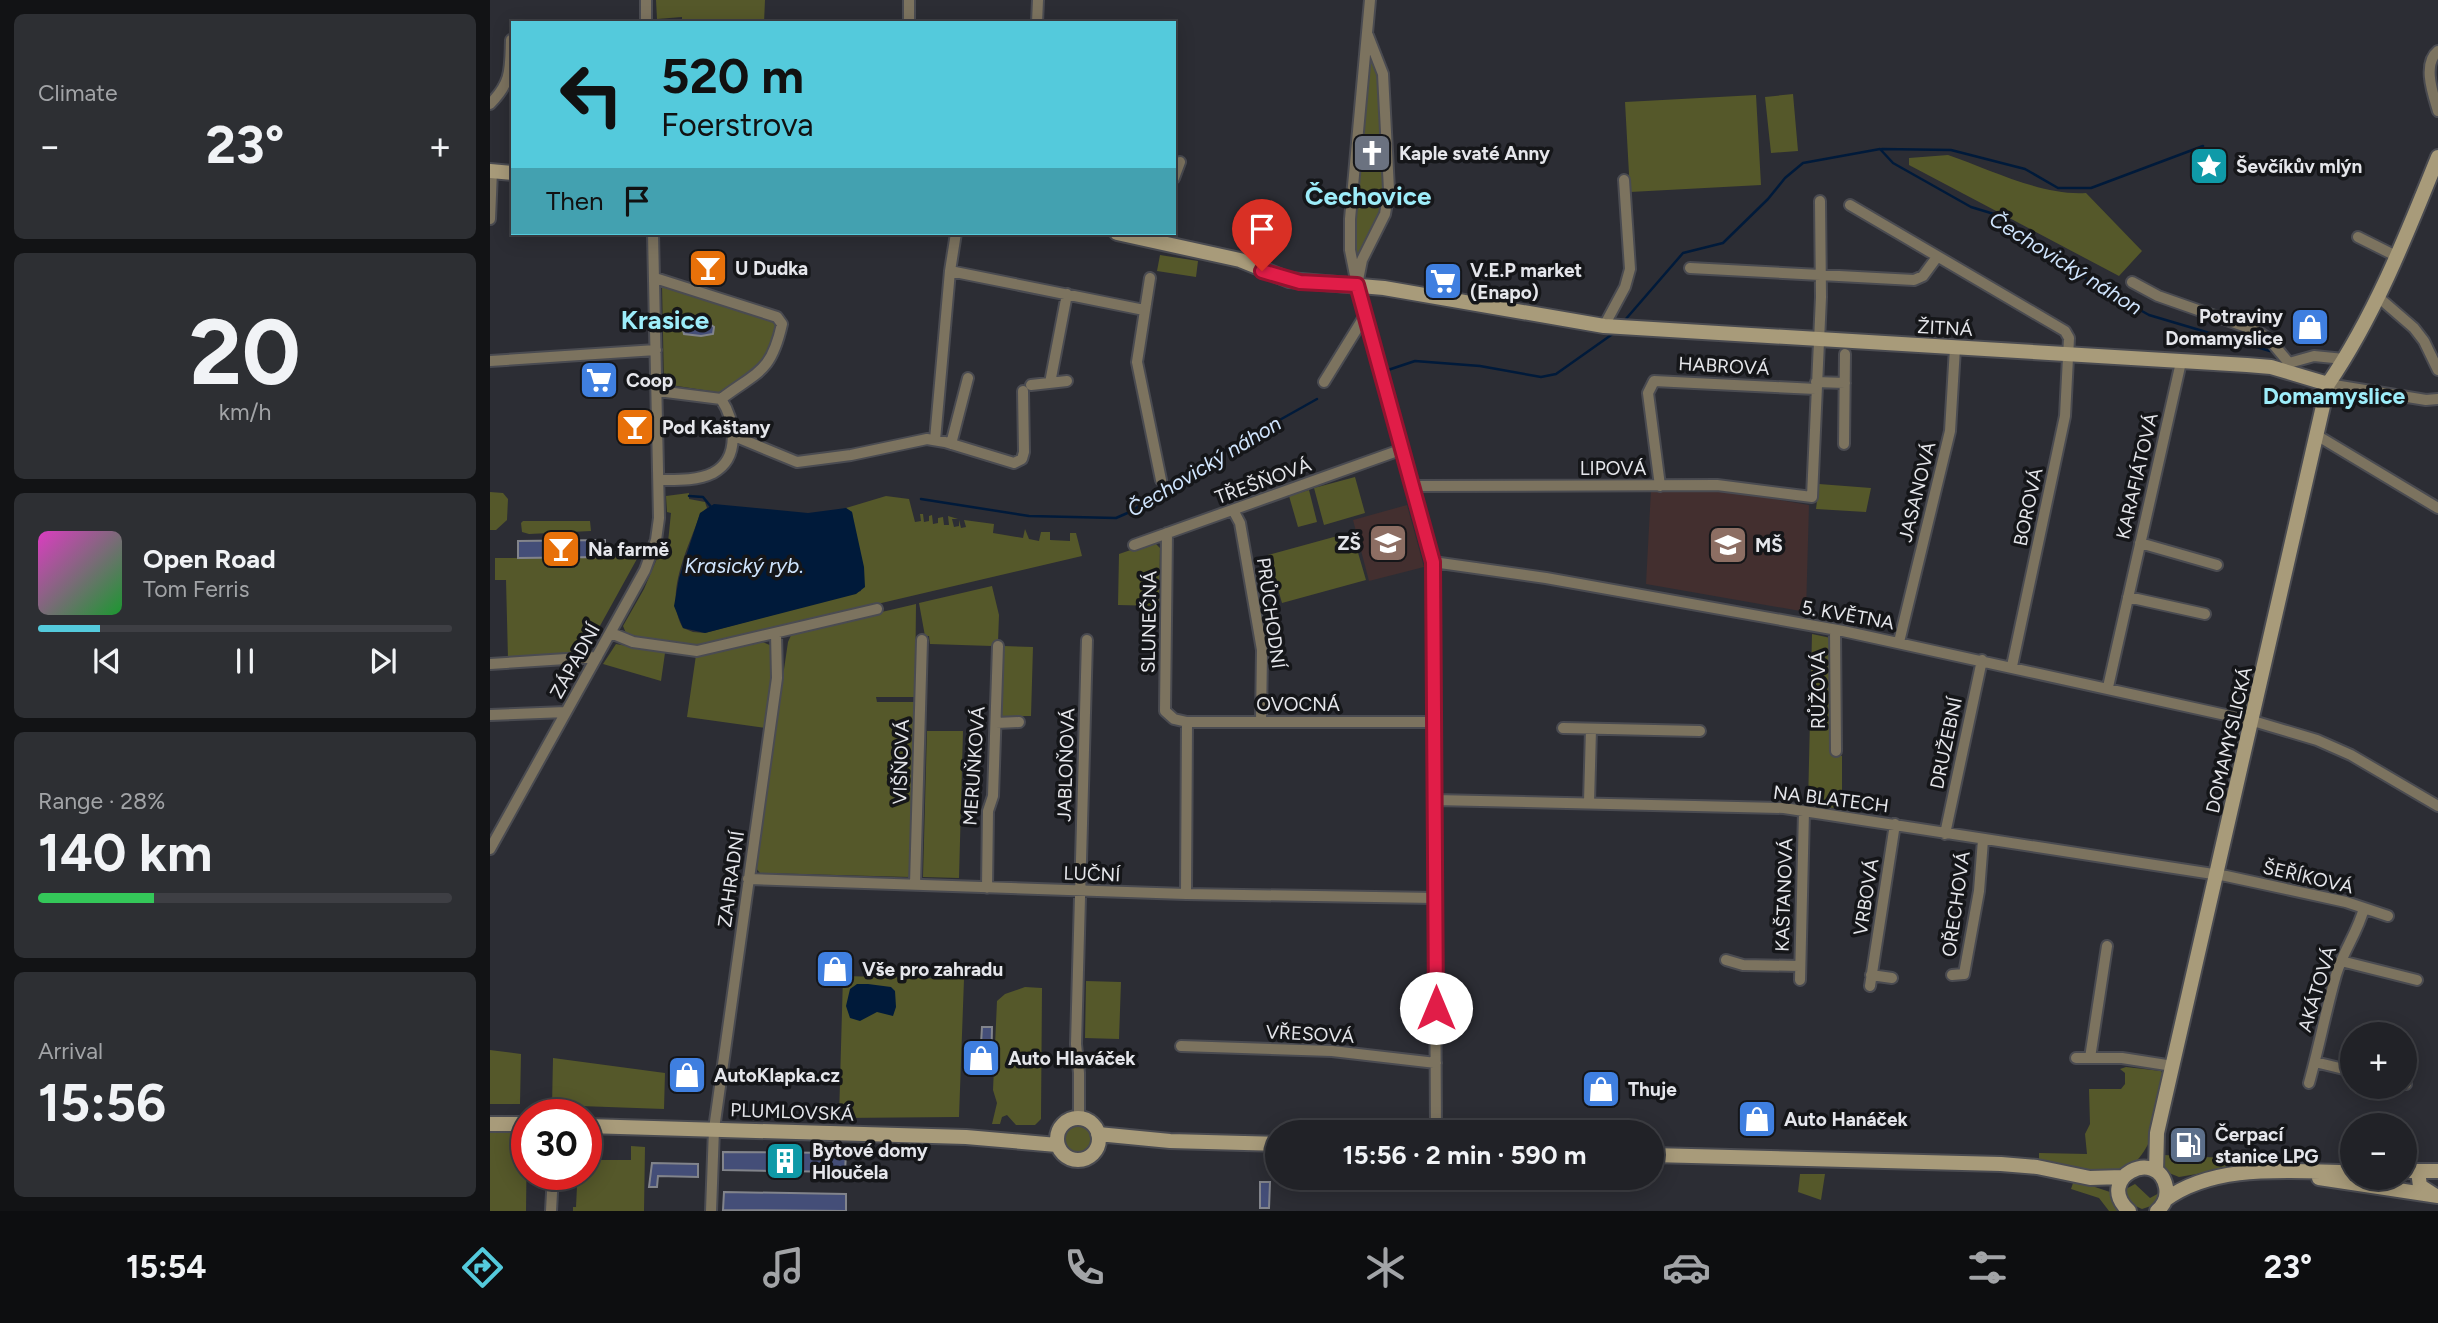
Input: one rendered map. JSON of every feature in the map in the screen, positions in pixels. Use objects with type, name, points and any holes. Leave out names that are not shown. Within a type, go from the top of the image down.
[{"type":"street","points":[[646,0],[646,21]]},
{"type":"street","points":[[909,0],[909,21]]},
{"type":"street","points":[[1037,21],[1038,0]]},
{"type":"street","points":[[1370,0],[1350,219],[1350,250],[1357,285],[1433,562],[1436,1120]]},
{"type":"street","points":[[1357,285],[1362,260],[1385,214],[1390,190],[1383,74],[1367,33]]},
{"type":"street","points":[[490,104],[505,87],[510,76],[511,40]]},
{"type":"street","points":[[2438,51],[2431,57],[2430,69],[2438,111]]},
{"type":"street","name":"DOMAMYSLICKÁ","points":[[2137,1168],[2157,1133],[2218,876],[2328,384],[2344,359],[2396,257],[2438,157]]},
{"type":"street","points":[[1176,173],[1180,162]]},
{"type":"street","points":[[490,217],[491,171],[511,173]]},
{"type":"street","points":[[1613,327],[1630,269],[1624,180]]},
{"type":"street","points":[[1820,201],[1821,275],[1816,385],[1845,383]]},
{"type":"street","points":[[1850,205],[2065,331],[2070,338],[2069,354]]},
{"type":"street","name":"ZÁPADNÍ","points":[[490,849],[651,556],[659,518],[653,235]]},
{"type":"street","points":[[935,440],[956,235]]},
{"type":"street","name":"ŽITNÁ","points":[[1138,235],[1158,237],[1240,260],[1289,280],[1357,285],[1613,327],[2287,367],[2328,384]]},
{"type":"street","points":[[2358,237],[2396,257]]},
{"type":"street","points":[[1690,268],[1914,280],[1923,276],[1937,257]]},
{"type":"street","points":[[950,271],[1144,310]]},
{"type":"street","points":[[655,278],[781,320],[776,350],[767,366],[721,399],[658,391]]},
{"type":"street","points":[[1150,278],[1137,362],[1161,480]]},
{"type":"street","points":[[2132,282],[2158,296],[2255,330],[2269,339],[2287,367]]},
{"type":"street","points":[[1050,383],[1067,294]]},
{"type":"street","points":[[2377,296],[2414,328],[2424,341],[2438,370]]},
{"type":"street","points":[[1324,382],[1366,314]]},
{"type":"street","name":"JASANOVÁ","points":[[1899,642],[1950,431],[1955,348]]},
{"type":"street","points":[[490,361],[656,350]]},
{"type":"street","name":"BOROVÁ","points":[[2012,666],[2065,416],[2069,354]]},
{"type":"street","points":[[1844,444],[1846,355]]},
{"type":"street","name":"ŽITNÁ","points":[[2287,367],[2307,358],[2324,356],[2344,359]]},
{"type":"street","name":"KARAFIÁTOVÁ","points":[[2108,687],[2181,362]]},
{"type":"street","points":[[951,444],[968,378]]},
{"type":"street","points":[[734,436],[797,462],[935,440],[1012,463],[1020,461],[1024,452],[1027,388],[1067,381]]},
{"type":"street","name":"HABROVÁ","points":[[1660,486],[1648,393],[1654,381],[1816,385]]},
{"type":"street","points":[[2328,384],[2427,400],[2438,399]]},
{"type":"street","name":"LIPOVÁ","points":[[1414,486],[1717,485],[1812,497],[1816,385]]},
{"type":"street","points":[[659,480],[683,480],[714,472],[727,459],[734,436],[731,417],[721,399]]},
{"type":"street","points":[[2318,436],[2438,508]]},
{"type":"street","name":"TŘEŠŇOVÁ","points":[[1134,544],[1402,449]]},
{"type":"street","name":"PRŮCHODNÍ","points":[[1233,510],[1240,523],[1260,634],[1261,722]]},
{"type":"street","name":"SLUNEČNÁ","points":[[1165,711],[1167,533]]},
{"type":"street","points":[[2140,543],[2217,565]]},
{"type":"street","name":"5. KVĚTNA","points":[[1433,562],[1546,578],[1835,629],[2253,721],[2317,740],[2351,755],[2438,806]]},
{"type":"street","points":[[2128,597],[2205,614]]},
{"type":"street","points":[[611,633],[633,642],[697,651],[877,609]]},
{"type":"street","name":"RŮŽOVÁ","points":[[1835,629],[1836,751]]},
{"type":"street","name":"ZAHRADNÍ","points":[[711,1211],[714,1129],[777,678],[776,634]]},
{"type":"street","name":"VIŠŇOVÁ","points":[[915,884],[922,640]]},
{"type":"street","name":"JABLOŇOVÁ","points":[[1079,891],[1087,640]]},
{"type":"street","name":"MERUŇKOVÁ","points":[[986,888],[988,811],[993,796],[998,646]]},
{"type":"street","points":[[490,664],[597,657]]},
{"type":"street","name":"DRUŽEBNÍ","points":[[1944,834],[1982,660]]},
{"type":"street","name":"OVOCNÁ","points":[[1165,711],[1174,719],[1187,722],[1435,722]]},
{"type":"street","points":[[490,715],[566,712]]},
{"type":"street","points":[[996,723],[1018,722]]},
{"type":"street","points":[[1186,894],[1187,722]]},
{"type":"street","points":[[1563,728],[1700,731]]},
{"type":"street","points":[[1589,802],[1591,729]]},
{"type":"street","name":"NA BLATECH","points":[[1435,800],[1589,802],[1804,811],[2218,876]]},
{"type":"street","name":"KAŠTANOVÁ","points":[[1800,979],[1804,811]]},
{"type":"street","name":"VRBOVÁ","points":[[1892,978],[1870,980],[1895,824]]},
{"type":"street","name":"OŘECHOVÁ","points":[[1952,975],[1969,976],[1983,840]]},
{"type":"street","name":"ŠEŘÍKOVÁ","points":[[2218,876],[2364,908],[2388,916]]},
{"type":"street","name":"LUČNÍ","points":[[748,879],[1186,894],[1436,898]]},
{"type":"street","points":[[1058,1138],[1065,1156],[1078,1160],[1089,1156],[1098,1139],[1092,1122],[1079,1117],[1080,1088],[1076,1048],[1079,891]]},
{"type":"street","name":"AKÁTOVÁ","points":[[2309,1083],[2341,961],[2359,928],[2364,908]]},
{"type":"street","points":[[2090,1058],[2107,946]]},
{"type":"street","points":[[1727,960],[1743,965],[1800,966]]},
{"type":"street","points":[[2341,961],[2417,980]]},
{"type":"street","name":"VŘESOVÁ","points":[[1181,1046],[1332,1051],[1436,1063]]},
{"type":"street","points":[[2076,1058],[2122,1058],[2173,1066]]},
{"type":"street","points":[[2315,1062],[2340,1068]]},
{"type":"street","name":"PLUMLOVSKÁ","points":[[602,1126],[1058,1138],[1067,1120],[1079,1117]]},
{"type":"street","points":[[490,1124],[511,1125]]},
{"type":"street","name":"DOMAMYSLICKÁ","points":[[2157,1133],[2160,1175],[2167,1190],[2161,1206]]},
{"type":"street","points":[[1098,1139],[1265,1144]]},
{"type":"street","points":[[1664,1155],[2001,1164],[2037,1167],[2090,1178],[2123,1177],[2137,1168],[2160,1175],[2213,1180]]},
{"type":"street","points":[[2161,1206],[2180,1190],[2247,1172],[2340,1171]]},
{"type":"street","points":[[2417,1171],[2438,1171]]},
{"type":"street","points":[[2291,1172],[2437,1196]]},
{"type":"street","points":[[2119,1195],[2123,1177]]},
{"type":"street","points":[[2090,1178],[2119,1195],[2129,1211]]},
{"type":"street","points":[[2417,1181],[2420,1186],[2437,1196]]},
{"type":"street","points":[[551,1211],[552,1190]]},
{"type":"shaded area","name":"MŠ","points":[[1651,490],[1721,490],[1809,505],[1806,612],[1646,584]]},
{"type":"shaded area","name":"ZŠ","points":[[1407,505],[1424,567],[1369,581],[1353,520]]},
{"type":"green space","points":[[656,0],[765,0],[764,21],[682,21],[682,17],[657,19]]},
{"type":"green space","points":[[1367,33],[1383,74],[1388,202],[1359,261],[1350,250]]},
{"type":"green space","points":[[1793,94],[1798,151],[1771,153],[1765,97]]},
{"type":"green space","points":[[1756,95],[1761,185],[1630,192],[1625,102]]},
{"type":"green space","points":[[1948,155],[2034,186],[2069,193],[2086,193],[2142,251],[2119,276],[1909,165],[1909,158]]},
{"type":"green space","points":[[1160,255],[1198,261],[1196,277],[1157,271]]},
{"type":"green space","points":[[662,285],[771,320],[777,328],[771,350],[758,366],[723,393],[664,384]]},
{"type":"green space","points":[[1355,477],[1365,513],[1324,525],[1314,488]]},
{"type":"green space","points":[[1819,484],[1871,488],[1866,512],[1816,509]]},
{"type":"green space","points":[[1309,490],[1317,522],[1298,527],[1289,496]]},
{"type":"green space","points":[[490,492],[503,493],[508,499],[507,520],[496,530],[490,530]]},
{"type":"green space","points":[[689,493],[689,499],[705,502],[707,508],[700,514],[677,586],[678,615],[683,628],[693,632],[705,633],[861,591],[852,512],[846,508],[886,496],[909,499],[915,522],[921,521],[920,514],[923,514],[924,522],[929,521],[929,516],[932,515],[933,524],[943,517],[944,525],[949,525],[948,516],[958,519],[952,519],[954,527],[959,526],[959,520],[961,528],[966,527],[964,520],[994,524],[993,533],[1023,538],[1025,529],[1029,539],[1039,541],[1041,532],[1050,532],[1050,540],[1070,541],[1070,533],[1076,533],[1082,556],[702,645],[634,639],[626,633],[623,626],[644,589],[664,542],[668,542],[671,513],[667,512],[666,496]]},
{"type":"green space","points":[[523,521],[590,521],[591,531],[529,534],[522,532]]},
{"type":"green space","points":[[1352,532],[1366,580],[1282,603],[1268,555]]},
{"type":"green space","points":[[1154,542],[1160,548],[1159,606],[1118,605],[1119,554]]},
{"type":"green space","points":[[638,557],[585,653],[508,659],[506,580],[495,580],[495,558]]},
{"type":"green space","points":[[992,586],[999,615],[998,642],[992,646],[930,644],[929,636],[925,636],[919,603]]},
{"type":"green space","points":[[916,604],[915,697],[876,697],[877,702],[915,702],[910,877],[760,873],[755,867],[788,642],[792,633]]},
{"type":"green space","points":[[1812,634],[1831,638],[1831,754],[1842,756],[1842,809],[1808,805]]},
{"type":"green space","points":[[760,641],[772,646],[772,682],[765,728],[687,717],[696,655]]},
{"type":"green space","points":[[616,644],[665,653],[661,681],[603,664]]},
{"type":"green space","points":[[1003,646],[1033,647],[1031,716],[1001,716]]},
{"type":"green space","points":[[927,731],[963,731],[959,878],[923,877]]},
{"type":"green space","points":[[843,976],[964,979],[959,1117],[839,1118]]},
{"type":"green space","points":[[1086,981],[1121,982],[1119,1039],[1085,1038]]},
{"type":"green space","points":[[1025,987],[1042,988],[1041,1119],[1035,1125],[1016,1125],[1007,1115],[1002,1117],[1000,1124],[992,1124],[997,1103],[993,1090],[997,1001],[1005,994]]},
{"type":"green space","points":[[490,1050],[521,1054],[520,1099],[511,1099],[511,1104],[490,1104]]},
{"type":"green space","points":[[553,1058],[665,1073],[664,1109],[602,1107],[602,1099],[552,1099]]},
{"type":"green space","points":[[2126,1067],[2161,1071],[2165,1078],[2156,1124],[2143,1153],[2133,1164],[2120,1171],[2104,1173],[2039,1162],[2039,1153],[2087,1154],[2085,1134],[2090,1124],[2089,1089],[2121,1089],[2125,1084],[2125,1073],[2120,1069]]},
{"type":"green space","points":[[1077,1124],[1088,1128],[1092,1139],[1088,1150],[1077,1154],[1066,1150],[1062,1139],[1066,1128]]},
{"type":"green space","points":[[2164,1124],[2167,1124],[2160,1151],[2164,1155],[2226,1158],[2226,1169],[2179,1177],[2164,1171],[2159,1154]]},
{"type":"green space","points":[[490,1131],[511,1132],[511,1190],[526,1190],[526,1211],[490,1211]]},
{"type":"green space","points":[[631,1146],[645,1147],[644,1211],[573,1211],[573,1207],[576,1207],[577,1190],[602,1190],[602,1160],[631,1160]]},
{"type":"green space","points":[[1800,1174],[1825,1174],[1821,1200],[1798,1192]]},
{"type":"green space","points":[[2074,1180],[2110,1192],[2124,1211],[2109,1211],[2099,1198],[2071,1189]]},
{"type":"green space","points":[[2135,1184],[2150,1198],[2161,1192],[2154,1205],[2142,1209],[2129,1203],[2124,1190]]},
{"type":"water","name":"Krasický ryb.","points":[[714,504],[808,513],[846,508],[852,512],[864,567],[865,587],[856,594],[705,633],[683,628],[674,606],[679,578],[700,513]]},
{"type":"water","points":[[857,984],[891,987],[895,991],[896,1007],[893,1016],[877,1012],[860,1021],[850,1018],[846,1006],[850,989]]},
{"type":"building","points":[[686,319],[705,321],[714,327],[713,334],[684,334],[681,322]]},
{"type":"building","name":"Pod Kaštany","points":[[630,418],[643,420],[640,442],[625,443]]},
{"type":"building","name":"Na farmě","points":[[605,540],[605,557],[518,558],[518,541]]},
{"type":"building","name":"Auto Hlaváček","points":[[982,1027],[992,1027],[991,1073],[970,1072],[970,1044],[981,1044]]},
{"type":"building","name":"Bytové domy Hloučela","points":[[723,1152],[846,1153],[845,1172],[723,1170]]},
{"type":"building","points":[[652,1163],[698,1164],[698,1177],[658,1176],[657,1187],[649,1187]]},
{"type":"building","points":[[1260,1182],[1265,1182],[1265,1190],[1270,1190],[1269,1208],[1260,1208]]},
{"type":"building","name":"Bytové domy Hloučela","points":[[724,1192],[846,1194],[846,1211],[723,1210]]},
{"type":"waterway","points":[[1882,149],[1951,150],[2025,169],[2058,188],[2091,188],[2203,146]]},
{"type":"waterway","name":"Čechovický náhon","points":[[1625,320],[1683,253],[1723,243],[1768,199],[1785,178],[1803,163],[1880,149],[1893,163],[1971,207],[1994,214],[2057,255],[2092,283],[2149,315],[2270,351]]},
{"type":"waterway","name":"Čechovický náhon","points":[[1385,371],[1415,361],[1480,366],[1541,377],[1556,374],[1614,333]]},
{"type":"waterway","name":"Čechovický náhon","points":[[921,499],[1029,516],[1116,518],[1132,511],[1192,469],[1317,399]]},
{"type":"waterway","name":"Čechovický náhon","points":[[689,496],[703,497],[712,508]]},
{"type":"place","name":"Kaple svaté Anny","points":[[1372,153]]},
{"type":"place","name":"Ševčíkův mlýn","points":[[2209,166]]},
{"type":"place","name":"U Dudka","points":[[708,268]]},
{"type":"place","name":"V.E.P market (Enapo)","points":[[1443,281]]},
{"type":"place","name":"Potraviny Domamyslice","points":[[2310,327]]},
{"type":"place","name":"Coop","points":[[599,380]]},
{"type":"place","name":"Pod Kaštany","points":[[635,427]]},
{"type":"place","name":"ZŠ","points":[[1388,543]]},
{"type":"place","name":"MŠ","points":[[1728,545]]},
{"type":"place","name":"Na farmě","points":[[561,549]]},
{"type":"place","name":"Vše pro zahradu","points":[[835,969]]},
{"type":"place","name":"Auto Hlaváček","points":[[981,1058]]},
{"type":"place","name":"AutoKlapka.cz","points":[[687,1075]]},
{"type":"place","name":"Thuje","points":[[1601,1089]]},
{"type":"place","name":"Auto Hanáček","points":[[1757,1119]]},
{"type":"place","name":"Čerpací stanice LPG","points":[[2188,1145]]},
{"type":"place","name":"Bytové domy Hloučela","points":[[785,1161]]},
{"type":"district","name":"Čechovice","points":[[1368,196]]},
{"type":"district","name":"Krasice","points":[[665,320]]},
{"type":"district","name":"Domamyslice","points":[[2334,396]]},
{"type":"route","points":[[1262,271],[1300,282],[1357,285],[1433,562],[1436,1008]]}]
